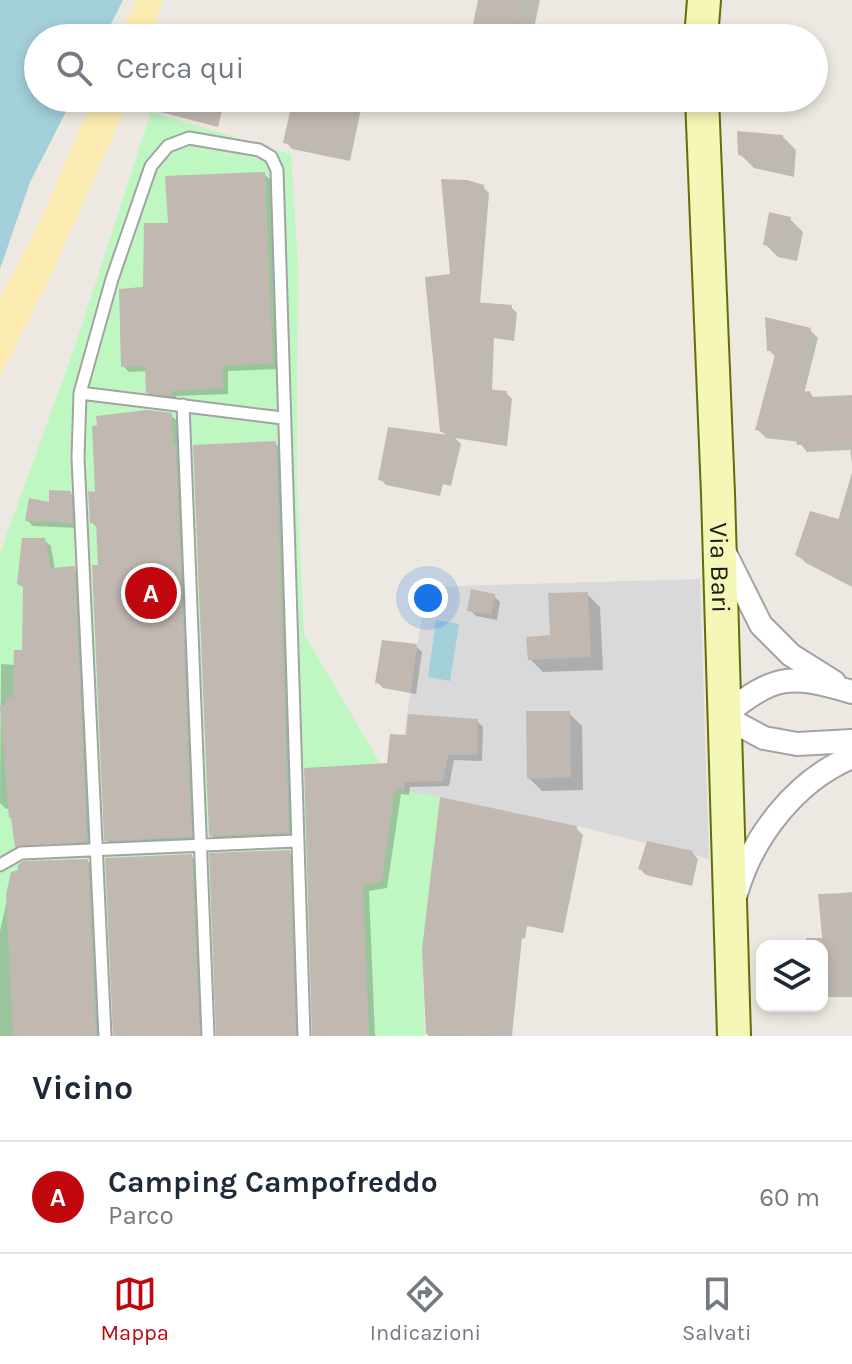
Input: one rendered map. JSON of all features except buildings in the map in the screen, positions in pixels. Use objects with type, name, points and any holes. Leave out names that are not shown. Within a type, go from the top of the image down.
[{"type":"main road","points":[[702,24],[704,0]]},
{"type":"main road","name":"Via Bari","points":[[703,112],[734,1036]]},
{"type":"street","points":[[719,539],[738,584],[761,625],[791,655],[850,691]]},
{"type":"street","points":[[850,691],[794,678],[774,682],[723,716],[743,728],[775,740],[797,744],[852,741]]},
{"type":"street","points":[[730,915],[743,869],[770,825],[797,792],[835,764],[852,757]]},
{"type":"lane","points":[[105,1036],[78,458],[80,393],[112,279],[151,166],[168,146],[189,138],[259,150],[271,157],[277,170],[282,418],[304,1036]]},
{"type":"lane","points":[[80,393],[282,418]]},
{"type":"lane","points":[[183,405],[208,1036]]},
{"type":"lane","points":[[0,865],[21,853],[296,841]]},
{"type":"shaded area","points":[[700,579],[709,859],[577,826],[396,790],[426,587]]},
{"type":"sand","points":[[136,0],[163,0],[155,24],[125,24]]},
{"type":"sand","points":[[87,112],[124,112],[48,282],[0,378],[0,298],[40,221]]},
{"type":"green space","points":[[151,112],[291,154],[298,267],[297,479],[304,634],[396,790],[440,797],[422,949],[425,1036],[0,1036],[0,553],[74,349]]},
{"type":"water","points":[[0,0],[123,0],[111,24],[24,24],[24,112],[66,112],[30,182],[0,269]]},
{"type":"water","points":[[436,620],[459,624],[450,681],[428,677]]},
{"type":"place","name":"Camping Campofreddo","points":[[151,593]]}]
